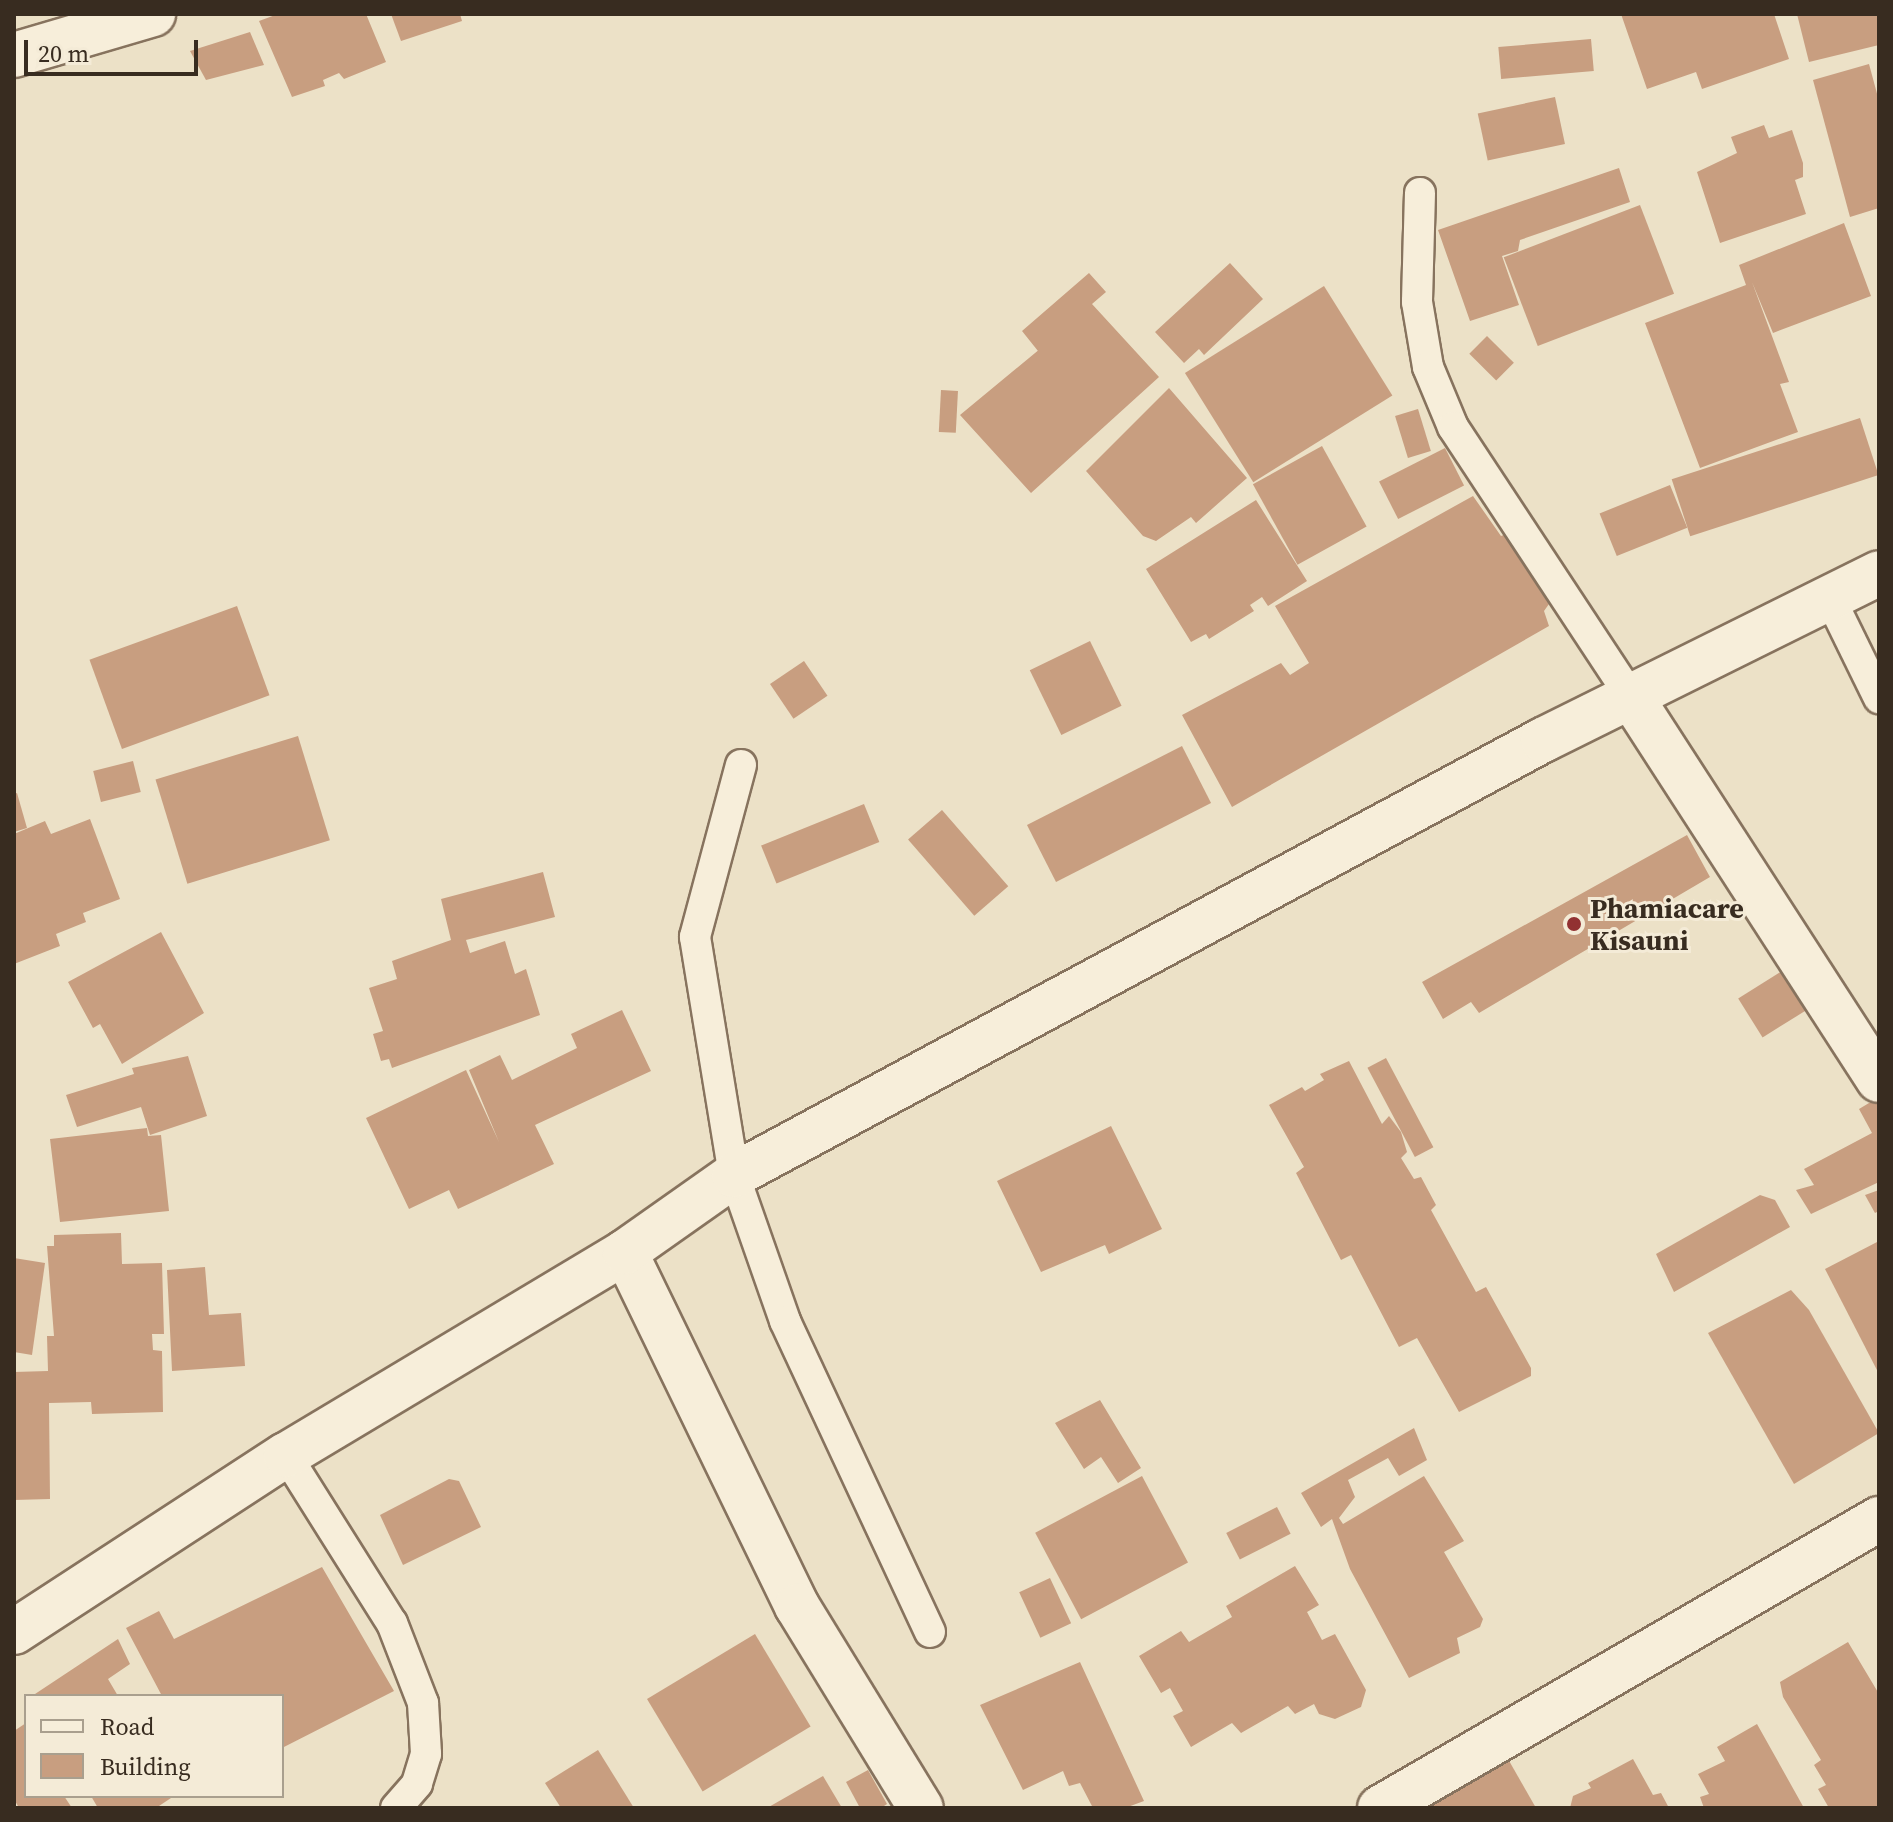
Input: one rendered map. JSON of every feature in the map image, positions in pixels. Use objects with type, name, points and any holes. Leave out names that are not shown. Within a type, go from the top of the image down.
[{"type":"main road","points":[[14,55],[153,14]]},
{"type":"main road","points":[[14,1632],[286,1455],[625,1252],[734,1175],[1631,697],[1879,573]]},
{"type":"main road","points":[[1631,697],[1879,1080]]},
{"type":"main road","points":[[625,1252],[797,1606],[921,1808]]},
{"type":"main road","points":[[1380,1808],[1879,1519]]},
{"type":"lane","points":[[1420,193],[1417,302],[1428,367],[1453,427],[1631,697]]},
{"type":"lane","points":[[1829,596],[1879,698]]},
{"type":"lane","points":[[741,765],[695,937],[734,1175],[785,1321],[930,1632]]},
{"type":"lane","points":[[286,1455],[392,1623],[423,1703],[426,1754],[417,1784],[396,1808]]},
{"type":"building","points":[[278,14],[366,14],[386,62],[344,79],[339,73],[323,80],[325,86],[292,97],[259,21]]},
{"type":"building","points":[[391,14],[460,14],[462,21],[401,41]]},
{"type":"building","points":[[1621,14],[1774,14],[1789,59],[1702,89],[1696,72],[1647,89]]},
{"type":"building","points":[[1797,14],[1879,14],[1879,45],[1809,62]]},
{"type":"building","points":[[250,32],[264,65],[206,80],[190,51]]},
{"type":"building","points":[[1591,39],[1594,71],[1501,79],[1498,47]]},
{"type":"building","points":[[1869,64],[1879,101],[1879,208],[1850,217],[1813,80]]},
{"type":"building","points":[[1555,97],[1565,144],[1488,160],[1478,113]]},
{"type":"building","points":[[1764,125],[1769,138],[1792,130],[1803,163],[1803,177],[1795,180],[1806,214],[1720,243],[1697,172],[1737,153],[1731,137]]},
{"type":"building","points":[[1619,168],[1630,202],[1520,240],[1518,251],[1502,256],[1519,305],[1470,321],[1438,230]]},
{"type":"building","points":[[1640,205],[1674,294],[1538,346],[1504,257]]},
{"type":"building","points":[[1844,223],[1871,296],[1773,333],[1752,282],[1789,382],[1780,384],[1798,432],[1700,468],[1645,323],[1746,285],[1739,265]]},
{"type":"building","points":[[1230,263],[1263,299],[1204,355],[1199,349],[1184,363],[1155,332]]},
{"type":"building","points":[[1089,273],[1106,292],[1092,304],[1159,377],[1031,493],[960,415],[1038,351],[1022,331]]},
{"type":"building","points":[[1324,286],[1392,395],[1253,482],[1185,373]]},
{"type":"building","points":[[1487,336],[1514,363],[1496,381],[1469,354]]},
{"type":"building","points":[[1169,388],[1247,478],[1196,523],[1191,517],[1156,541],[1143,536],[1086,471]]},
{"type":"building","points":[[941,390],[958,391],[956,433],[939,432]]},
{"type":"building","points":[[1418,409],[1431,451],[1408,458],[1395,416]]},
{"type":"building","points":[[1860,418],[1879,475],[1690,536],[1672,479]]},
{"type":"building","points":[[1322,446],[1367,526],[1298,565],[1253,484]]},
{"type":"building","points":[[1445,448],[1464,485],[1398,519],[1379,482]]},
{"type":"building","points":[[1670,485],[1687,528],[1617,556],[1600,513]]},
{"type":"building","points":[[1473,496],[1501,536],[1509,533],[1549,604],[1544,611],[1549,626],[1232,807],[1182,715],[1281,663],[1290,675],[1309,663],[1275,606]]},
{"type":"building","points":[[1256,500],[1307,581],[1268,606],[1262,597],[1250,605],[1254,611],[1209,639],[1206,634],[1191,642],[1146,569]]},
{"type":"building","points":[[237,606],[269,695],[122,749],[89,660]]},
{"type":"building","points":[[1090,641],[1122,706],[1061,735],[1030,670]]},
{"type":"building","points":[[804,661],[827,696],[793,719],[770,684]]},
{"type":"building","points":[[298,736],[330,840],[187,884],[156,780]]},
{"type":"building","points":[[1182,746],[1211,803],[1056,882],[1027,825]]},
{"type":"building","points":[[133,761],[141,792],[101,802],[93,771]]},
{"type":"building","points":[[17,793],[27,828],[14,832],[14,794]]},
{"type":"building","points":[[864,804],[879,842],[776,884],[761,846]]},
{"type":"building","points":[[942,810],[1008,886],[974,916],[908,840]]},
{"type":"building","points":[[90,819],[120,899],[83,913],[86,922],[56,934],[60,946],[14,964],[14,834],[45,821],[51,834]]},
{"type":"building","points":[[1687,835],[1710,877],[1479,1013],[1471,1002],[1443,1019],[1422,982]]},
{"type":"building","points":[[543,872],[555,917],[466,940],[470,953],[505,941],[515,974],[526,969],[540,1015],[392,1068],[389,1059],[381,1061],[373,1034],[383,1031],[369,988],[397,979],[392,961],[451,940],[441,899]]},
{"type":"building","points":[[161,932],[204,1013],[122,1064],[100,1024],[93,1028],[68,982]]},
{"type":"building","points":[[1795,963],[1819,1002],[1763,1038],[1738,999]]},
{"type":"building","points":[[622,1010],[651,1071],[535,1125],[554,1164],[458,1209],[449,1190],[409,1209],[366,1118],[466,1070],[499,1142],[469,1070],[500,1055],[512,1080],[577,1048],[571,1034]]},
{"type":"building","points":[[188,1056],[207,1116],[150,1135],[141,1107],[77,1127],[66,1095],[134,1074],[132,1068]]},
{"type":"building","points":[[1386,1058],[1433,1147],[1415,1157],[1367,1068]]},
{"type":"building","points":[[1349,1061],[1382,1124],[1389,1116],[1401,1132],[1407,1152],[1401,1158],[1414,1179],[1421,1177],[1436,1205],[1431,1210],[1476,1292],[1486,1287],[1531,1368],[1531,1376],[1459,1412],[1417,1338],[1399,1347],[1351,1255],[1341,1260],[1296,1173],[1304,1167],[1269,1105],[1302,1087],[1305,1091],[1324,1080],[1320,1074]]},
{"type":"building","points":[[1879,1097],[1879,1182],[1811,1214],[1796,1190],[1814,1185],[1804,1169],[1872,1133],[1859,1109]]},
{"type":"building","points":[[1111,1126],[1162,1229],[1109,1254],[1105,1245],[1041,1272],[997,1181]]},
{"type":"building","points":[[147,1128],[148,1136],[161,1135],[169,1211],[60,1222],[50,1139]]},
{"type":"building","points":[[1879,1190],[1879,1211],[1875,1213],[1865,1195]]},
{"type":"building","points":[[1760,1195],[1775,1200],[1790,1227],[1674,1292],[1656,1254]]},
{"type":"building","points":[[121,1233],[122,1264],[162,1263],[164,1334],[152,1334],[153,1350],[162,1351],[163,1412],[92,1414],[91,1402],[49,1403],[50,1499],[14,1500],[14,1372],[48,1371],[47,1336],[54,1336],[47,1246],[54,1246],[54,1235]]},
{"type":"building","points":[[1879,1241],[1879,1374],[1825,1269]]},
{"type":"building","points":[[14,1258],[45,1263],[32,1355],[14,1352]]},
{"type":"building","points":[[205,1267],[209,1315],[241,1313],[245,1366],[172,1371],[167,1270]]},
{"type":"building","points":[[1791,1290],[1809,1310],[1879,1433],[1794,1484],[1708,1333]]},
{"type":"building","points":[[1100,1400],[1141,1468],[1118,1483],[1101,1457],[1084,1469],[1055,1423]]},
{"type":"building","points":[[1414,1428],[1427,1460],[1399,1476],[1388,1458],[1348,1480],[1355,1497],[1339,1518],[1343,1524],[1424,1476],[1464,1541],[1444,1552],[1483,1619],[1480,1627],[1457,1638],[1460,1653],[1409,1678],[1350,1569],[1332,1519],[1321,1527],[1301,1493]]},
{"type":"building","points":[[1142,1476],[1188,1563],[1081,1619],[1035,1533]]},
{"type":"building","points":[[449,1479],[459,1481],[481,1527],[403,1565],[380,1515]]},
{"type":"building","points":[[1277,1507],[1291,1534],[1240,1560],[1226,1533]]},
{"type":"building","points":[[1295,1566],[1319,1605],[1307,1612],[1322,1640],[1335,1634],[1366,1690],[1361,1707],[1335,1719],[1319,1714],[1314,1704],[1295,1714],[1288,1706],[1241,1733],[1232,1723],[1191,1747],[1173,1716],[1183,1711],[1170,1688],[1161,1693],[1139,1656],[1181,1631],[1189,1642],[1232,1617],[1226,1606]]},
{"type":"building","points":[[322,1567],[394,1691],[284,1747],[284,1694],[161,1694],[126,1628],[159,1611],[174,1639]]},
{"type":"building","points":[[1050,1578],[1071,1623],[1040,1638],[1019,1592]]},
{"type":"building","points":[[755,1634],[811,1727],[703,1791],[647,1699]]},
{"type":"building","points":[[118,1639],[130,1664],[108,1679],[117,1694],[35,1694]]},
{"type":"building","points":[[1848,1642],[1879,1694],[1879,1808],[1829,1808],[1818,1789],[1826,1785],[1814,1765],[1821,1760],[1783,1697],[1780,1682]]},
{"type":"building","points":[[1080,1662],[1144,1801],[1125,1808],[1093,1808],[1080,1783],[1069,1786],[1063,1771],[1023,1790],[980,1705]]},
{"type":"building","points":[[24,1724],[24,1798],[65,1798],[72,1808],[19,1808],[14,1799],[14,1731]]},
{"type":"building","points":[[1757,1724],[1804,1808],[1704,1808],[1700,1797],[1709,1794],[1698,1774],[1725,1761],[1717,1747]]},
{"type":"building","points":[[598,1750],[634,1808],[561,1808],[545,1783]]},
{"type":"building","points":[[1508,1759],[1536,1808],[1416,1808]]},
{"type":"building","points":[[1633,1759],[1653,1795],[1661,1793],[1669,1808],[1570,1808],[1573,1796],[1591,1788],[1588,1783]]},
{"type":"building","points":[[868,1770],[887,1804],[881,1808],[860,1808],[846,1782]]},
{"type":"building","points":[[823,1776],[842,1808],[767,1808]]},
{"type":"building","points":[[92,1798],[171,1798],[156,1808],[98,1808]]},
{"type":"place","name":"Phamiacare Kisauni","points":[[1574,924]]}]
